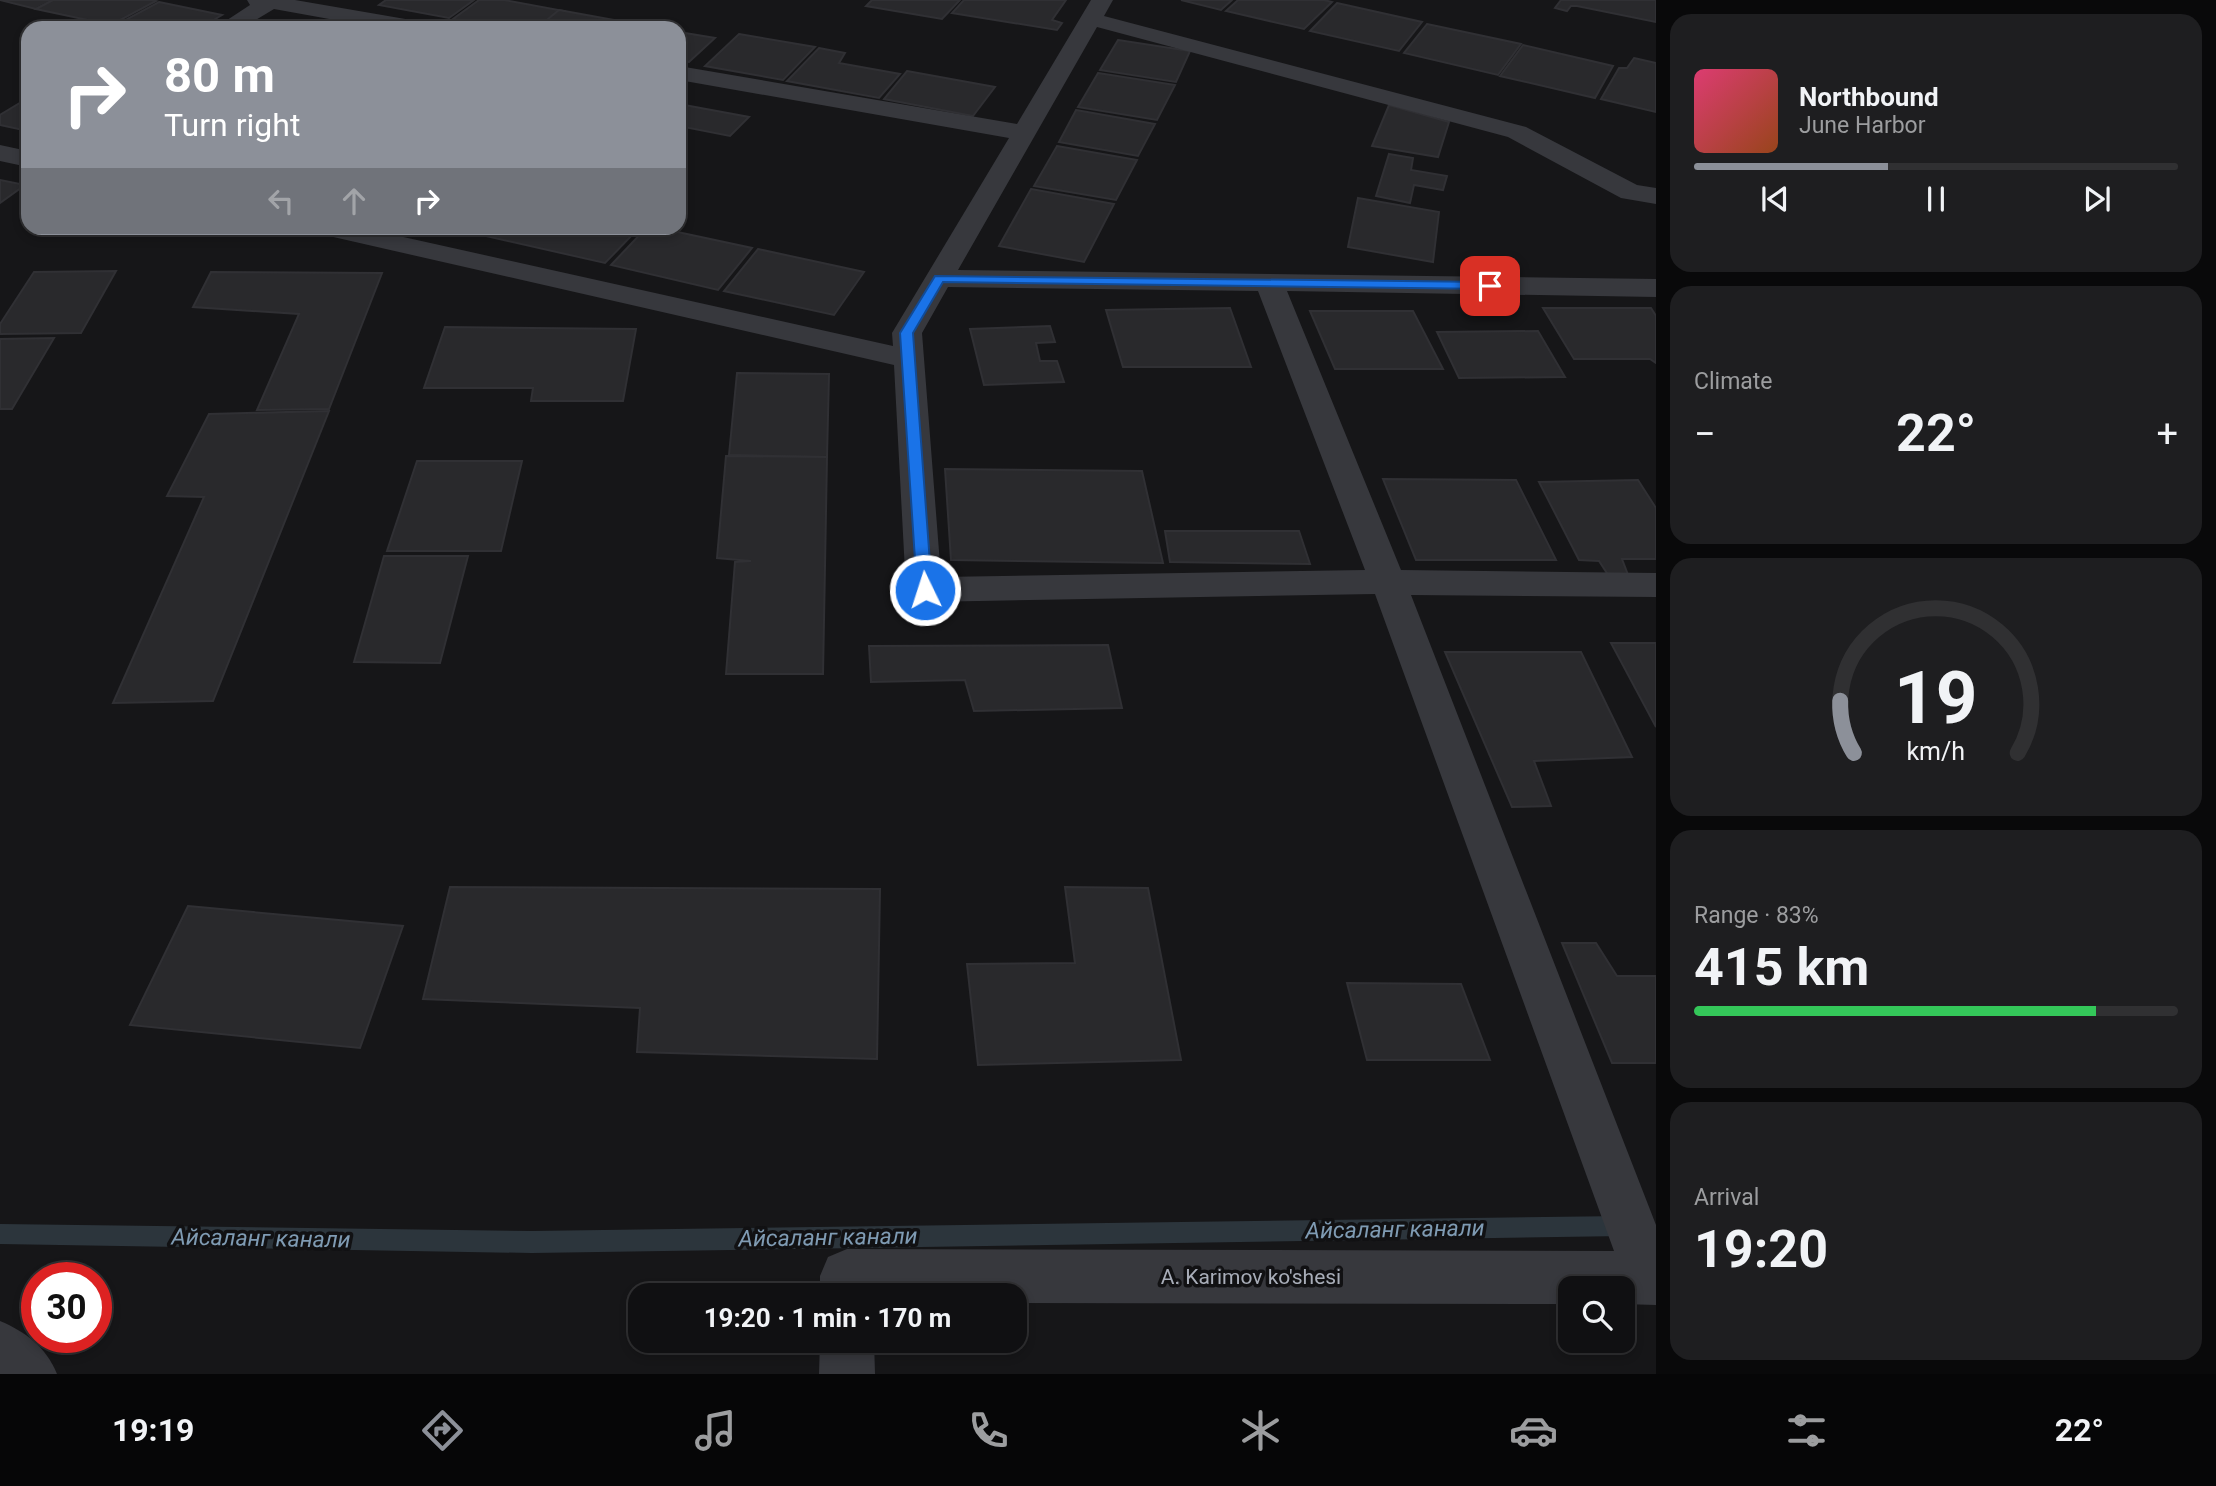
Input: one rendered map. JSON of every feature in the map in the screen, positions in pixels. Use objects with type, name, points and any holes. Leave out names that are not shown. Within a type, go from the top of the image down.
[{"type":"street","points":[[237,21],[267,1],[378,21]]},
{"type":"street","points":[[1656,196],[1630,192],[1517,132],[1097,9],[906,333],[925,590],[1388,582],[1656,584]]},
{"type":"street","points":[[686,75],[1024,133]]},
{"type":"street","points":[[360,235],[909,359]]},
{"type":"street","points":[[939,278],[1656,288]]},
{"type":"street","points":[[1269,283],[1388,582],[1653,1279]]},
{"type":"street","name":"A. Karimov ko'shesi","points":[[1027,1284],[1653,1279]]},
{"type":"street","points":[[0,1349],[29,1374]]},
{"type":"street","points":[[847,1353],[847,1374]]},
{"type":"building","points":[[0,0],[54,0],[36,9]]},
{"type":"building","points":[[53,0],[156,1],[118,21],[92,21],[36,9]]},
{"type":"building","points":[[386,0],[474,0],[449,18],[379,5]]},
{"type":"building","points":[[479,0],[504,0],[564,11],[551,21],[453,19]]},
{"type":"building","points":[[872,0],[960,0],[942,19],[866,6]]},
{"type":"building","points":[[964,0],[1066,0],[1052,20],[1062,23],[1057,30],[952,13]]},
{"type":"building","points":[[1181,0],[1232,0],[1221,10]]},
{"type":"building","points":[[1238,0],[1332,2],[1304,29],[1226,11]]},
{"type":"building","points":[[1561,0],[1656,0],[1656,22],[1577,6],[1571,6],[1567,11],[1555,8]]},
{"type":"building","points":[[159,2],[222,15],[212,21],[123,21]]},
{"type":"building","points":[[1337,3],[1422,22],[1399,51],[1310,31]]},
{"type":"building","points":[[559,10],[620,21],[546,21]]},
{"type":"building","points":[[1427,24],[1521,44],[1498,75],[1404,53]]},
{"type":"building","points":[[686,33],[715,38],[689,62],[686,62]]},
{"type":"building","points":[[739,34],[815,47],[783,80],[705,66]]},
{"type":"building","points":[[1118,40],[1190,51],[1176,82],[1100,70]]},
{"type":"building","points":[[1523,45],[1613,66],[1595,98],[1500,76]]},
{"type":"building","points":[[819,48],[845,53],[839,63],[900,74],[879,98],[787,81]]},
{"type":"building","points":[[1634,58],[1656,63],[1656,112],[1601,99],[1619,68],[1627,68]]},
{"type":"building","points":[[907,71],[995,87],[973,116],[884,99]]},
{"type":"building","points":[[1098,73],[1175,85],[1157,120],[1078,107]]},
{"type":"building","points":[[21,102],[21,130],[0,125],[0,115]]},
{"type":"building","points":[[686,105],[749,117],[730,136],[686,127]]},
{"type":"building","points":[[1389,105],[1449,122],[1438,157],[1372,146]]},
{"type":"building","points":[[1076,110],[1155,124],[1138,156],[1059,142]]},
{"type":"building","points":[[1057,146],[1137,160],[1116,200],[1034,186]]},
{"type":"building","points":[[1389,154],[1413,158],[1411,170],[1447,176],[1443,190],[1414,185],[1410,203],[1376,196]]},
{"type":"building","points":[[0,180],[21,184],[21,188],[0,203]]},
{"type":"building","points":[[1031,189],[1114,204],[1084,262],[999,246]]},
{"type":"building","points":[[1358,198],[1439,212],[1433,262],[1348,247]]},
{"type":"building","points":[[686,234],[752,248],[718,290],[611,265],[639,235]]},
{"type":"building","points":[[482,235],[632,235],[605,263]]},
{"type":"building","points":[[758,249],[864,272],[834,315],[724,291]]},
{"type":"building","points":[[116,271],[81,333],[0,334],[0,324],[34,272]]},
{"type":"building","points":[[211,272],[382,273],[329,409],[257,410],[299,314],[193,307]]},
{"type":"building","points":[[1230,308],[1251,367],[1123,367],[1106,310]]},
{"type":"building","points":[[1543,308],[1651,308],[1656,316],[1656,363],[1650,359],[1574,359]]},
{"type":"building","points":[[1310,311],[1413,311],[1443,369],[1335,369]]},
{"type":"building","points":[[1050,326],[1055,342],[1036,343],[1040,361],[1057,361],[1064,382],[984,385],[970,329]]},
{"type":"building","points":[[445,327],[636,329],[623,401],[531,401],[533,388],[424,388]]},
{"type":"building","points":[[1538,331],[1565,377],[1459,378],[1437,332]]},
{"type":"building","points":[[54,338],[12,409],[0,409],[0,339]]},
{"type":"building","points":[[737,373],[829,374],[827,457],[729,455]]},
{"type":"building","points":[[329,411],[213,701],[113,703],[204,497],[167,496],[209,414]]},
{"type":"building","points":[[726,456],[827,457],[823,674],[726,674],[735,562],[751,561],[717,558]]},
{"type":"building","points":[[417,461],[522,461],[501,551],[387,551]]},
{"type":"building","points":[[945,469],[1142,471],[1163,563],[951,560]]},
{"type":"building","points":[[1383,479],[1516,480],[1556,560],[1416,560]]},
{"type":"building","points":[[1638,480],[1656,508],[1656,559],[1622,559],[1630,580],[1612,581],[1599,561],[1579,560],[1539,482]]},
{"type":"building","points":[[1165,531],[1299,531],[1310,564],[1170,562]]},
{"type":"building","points":[[384,556],[468,556],[440,663],[354,662]]},
{"type":"building","points":[[1611,643],[1656,643],[1656,727]]},
{"type":"building","points":[[1108,645],[1122,708],[974,711],[965,680],[871,682],[869,646]]},
{"type":"building","points":[[1445,652],[1581,652],[1632,757],[1534,761],[1551,806],[1512,807]]},
{"type":"building","points":[[450,887],[880,889],[877,1059],[637,1052],[640,1008],[423,999]]},
{"type":"building","points":[[1065,887],[1148,888],[1181,1060],[978,1065],[967,964],[1075,963]]},
{"type":"building","points":[[188,906],[403,926],[360,1048],[130,1025]]},
{"type":"building","points":[[1562,943],[1596,943],[1617,976],[1656,976],[1656,1063],[1612,1063]]},
{"type":"building","points":[[1347,983],[1461,984],[1490,1060],[1367,1060]]},
{"type":"waterway","name":"Айсаланг канали","points":[[0,1234],[532,1242],[1624,1226]]},
{"type":"route","points":[[925,590],[906,333],[939,278],[1490,286]]}]
